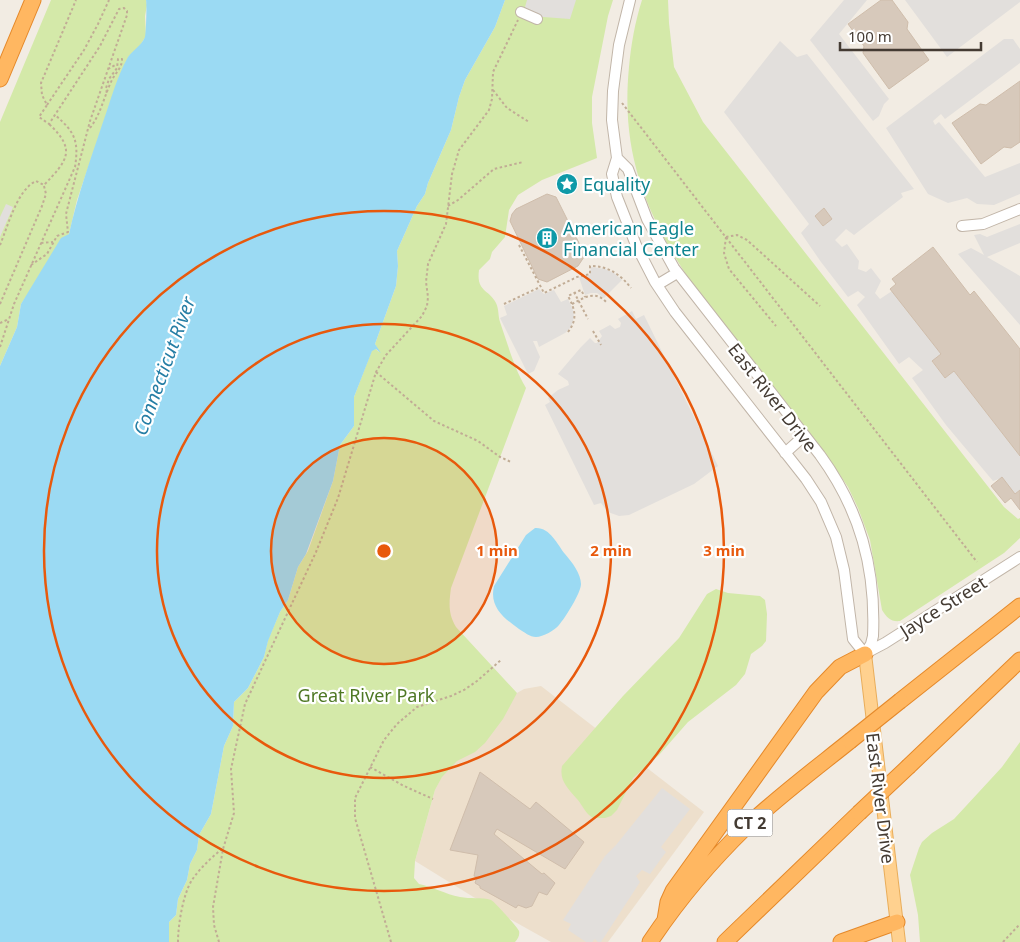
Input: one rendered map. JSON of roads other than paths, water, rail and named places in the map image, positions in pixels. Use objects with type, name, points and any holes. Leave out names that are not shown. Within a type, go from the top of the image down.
[{"type":"highway","points":[[0,79],[33,0]]},
{"type":"highway","name":"CT 2","points":[[650,942],[700,875],[740,833],[786,792],[1020,606]]},
{"type":"highway","points":[[665,920],[668,902],[673,891],[816,692],[840,667],[865,654]]},
{"type":"highway","points":[[726,942],[1020,660]]},
{"type":"highway","points":[[840,942],[897,922]]},
{"type":"main road","name":"East River Drive","points":[[865,654],[899,942]]},
{"type":"street","name":"East River Drive","points":[[617,158],[628,169],[650,225],[677,273],[841,486],[862,536],[870,575],[873,616],[872,640],[865,654],[855,643],[853,637],[844,570],[834,531],[818,497],[675,312],[657,285],[636,246],[617,197],[612,174],[617,158],[612,120],[613,91],[619,45],[630,0]]},
{"type":"street","points":[[521,12],[537,19]]},
{"type":"street","points":[[962,226],[982,224],[1020,209]]},
{"type":"street","points":[[657,285],[677,273]]},
{"type":"street","points":[[785,453],[804,436]]},
{"type":"street","name":"Jayce Street","points":[[865,654],[1020,557]]},
{"type":"water","name":"Connecticut River","points":[[146,0],[505,0],[495,27],[465,80],[451,130],[425,194],[417,206],[397,251],[396,286],[375,344],[381,353],[376,349],[372,351],[354,397],[354,426],[340,445],[333,481],[306,554],[298,567],[288,600],[280,612],[268,641],[264,657],[248,688],[234,702],[233,726],[224,746],[211,814],[199,835],[197,850],[190,864],[187,880],[178,899],[176,915],[169,922],[169,942],[0,942],[0,366],[17,327],[21,304],[61,238],[69,234],[84,179],[117,82],[128,57],[145,37]]},
{"type":"water","points":[[535,528],[545,530],[553,537],[576,568],[581,584],[576,599],[559,625],[549,633],[536,637],[525,633],[503,616],[496,606],[493,593],[494,586],[526,535]]},
{"type":"place","name":"Equality","points":[[567,184]]},
{"type":"place","name":"American Eagle Financial Center","points":[[547,238]]},
{"type":"park label","name":"Great River Park","points":[[366,695]]}]
